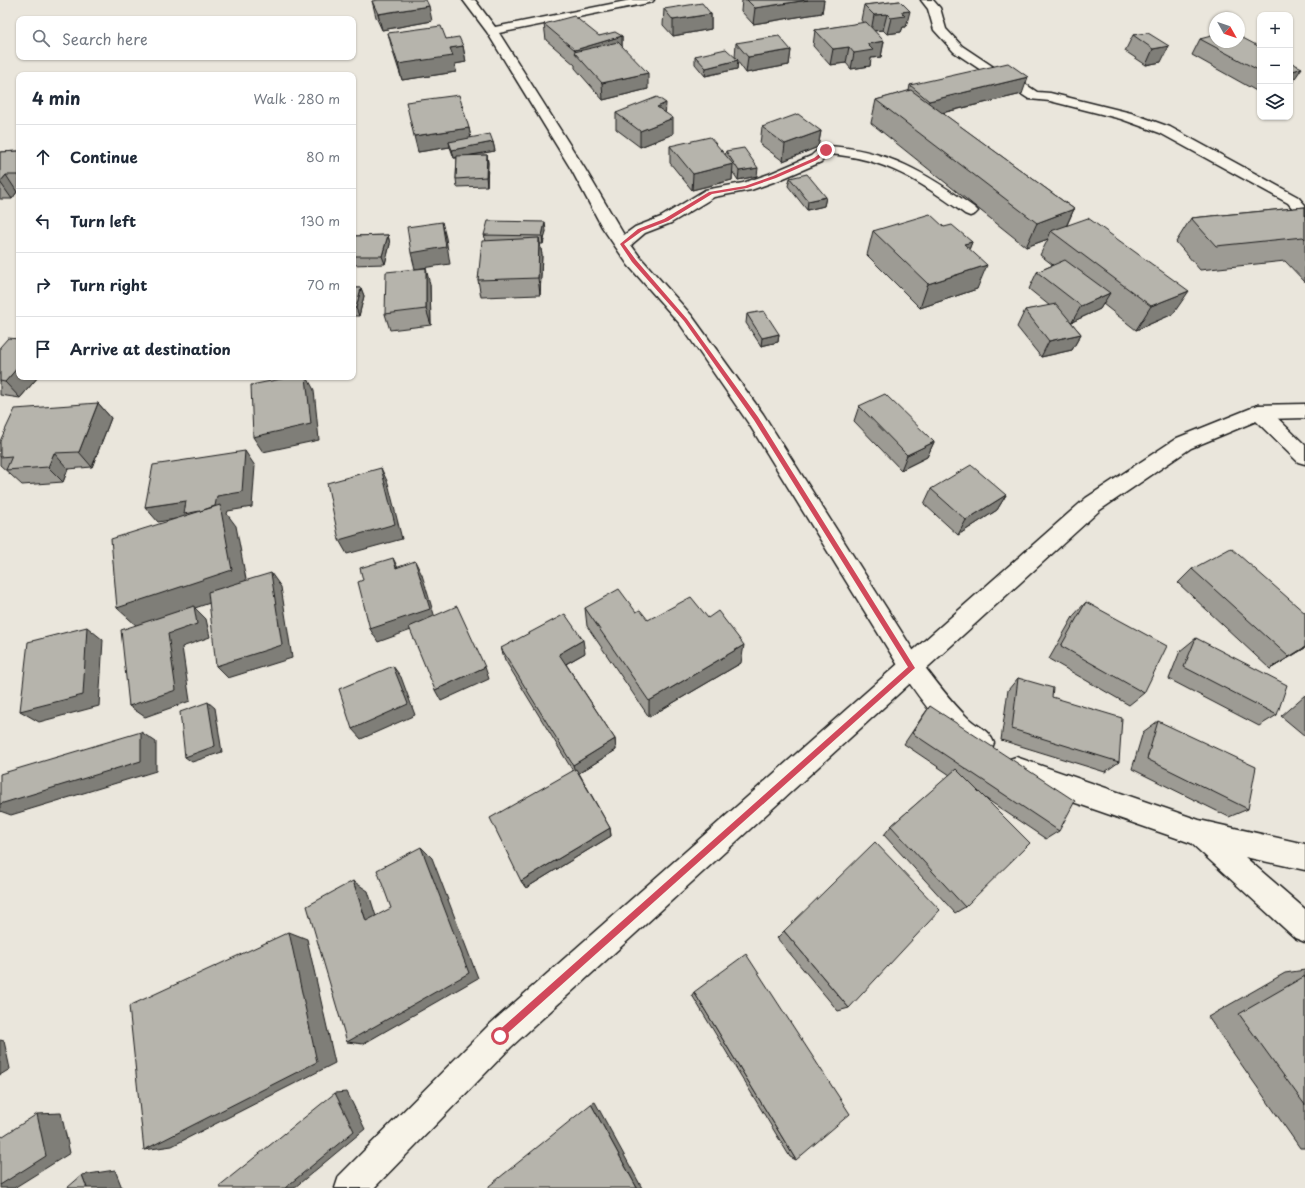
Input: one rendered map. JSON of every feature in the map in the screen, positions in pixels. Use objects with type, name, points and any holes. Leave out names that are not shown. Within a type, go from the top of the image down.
[{"type":"street","points":[[469,0],[492,30],[578,169],[610,227],[634,261],[686,320],[756,419],[912,668],[929,691],[960,726],[1021,772],[1199,833],[1305,857]]},
{"type":"street","points":[[492,30],[648,0]]},
{"type":"street","points":[[927,0],[934,8],[940,30],[958,49],[990,71],[1008,79],[1034,96],[1050,97],[1126,116],[1165,130],[1293,200],[1305,214]]},
{"type":"street","points":[[622,244],[640,230],[666,220],[710,193],[746,187],[774,177],[816,159],[826,150],[856,153],[883,160],[944,192],[970,211]]},
{"type":"street","points":[[351,1188],[500,1036],[912,668],[1093,504],[1184,443],[1259,412],[1305,411]]},
{"type":"street","points":[[1259,412],[1305,457]]},
{"type":"street","points":[[1199,833],[1305,928]]},
{"type":"building","points":[[426,0],[429,6],[378,14],[372,1]]},
{"type":"building","points":[[747,0],[808,0],[755,8]]},
{"type":"building","points":[[900,1],[910,11],[901,12],[905,16],[891,18],[887,14],[874,15],[864,5]]},
{"type":"building","points":[[702,3],[711,14],[673,20],[664,9]]},
{"type":"building","points":[[574,16],[599,36],[615,32],[622,36],[575,50],[544,24]]},
{"type":"building","points":[[866,22],[884,41],[867,44],[873,50],[854,53],[849,47],[833,49],[815,30]]},
{"type":"building","points":[[441,26],[446,39],[459,37],[463,46],[450,48],[453,56],[398,64],[388,33]]},
{"type":"building","points":[[1148,33],[1169,46],[1153,49],[1133,35]]},
{"type":"building","points":[[779,36],[791,50],[748,57],[736,43]]},
{"type":"building","points":[[1209,37],[1209,44],[1200,39]]},
{"type":"building","points":[[1245,39],[1257,45],[1257,69],[1217,48],[1245,48]]},
{"type":"building","points":[[618,42],[648,73],[602,83],[574,52]]},
{"type":"building","points":[[726,49],[738,60],[706,68],[695,56]]},
{"type":"building","points":[[1008,63],[1028,77],[929,101],[910,85]]},
{"type":"building","points":[[1293,64],[1302,68],[1293,71]]},
{"type":"building","points":[[911,90],[1074,209],[1037,223],[876,100]]},
{"type":"building","points":[[459,95],[469,128],[414,136],[406,102]]},
{"type":"building","points":[[657,97],[666,103],[657,107],[673,118],[640,131],[616,113]]},
{"type":"building","points":[[798,114],[821,131],[785,144],[762,127]]},
{"type":"building","points":[[490,134],[493,142],[452,150],[449,142]]},
{"type":"building","points":[[710,137],[733,164],[693,174],[670,146]]},
{"type":"building","points":[[744,148],[758,168],[739,171],[726,151]]},
{"type":"building","points":[[16,151],[16,175],[6,175],[0,182],[0,152]]},
{"type":"building","points":[[487,155],[486,177],[456,179],[457,156]]},
{"type":"building","points":[[807,174],[826,197],[808,201],[790,178]]},
{"type":"building","points":[[1305,207],[1305,239],[1303,237],[1216,246],[1191,218]]},
{"type":"building","points":[[930,214],[944,227],[952,225],[972,242],[964,244],[987,265],[928,284],[873,231]]},
{"type":"building","points":[[1088,218],[1189,291],[1151,306],[1051,231]]},
{"type":"building","points":[[488,221],[545,222],[542,236],[484,235]]},
{"type":"building","points":[[442,222],[446,247],[411,253],[407,227]]},
{"type":"building","points":[[388,235],[382,256],[356,256],[356,236]]},
{"type":"building","points":[[539,238],[538,278],[478,280],[482,241]]},
{"type":"building","points":[[1065,260],[1110,293],[1081,306],[1037,272]]},
{"type":"building","points":[[426,268],[426,309],[385,314],[386,272]]},
{"type":"building","points":[[356,288],[361,288],[356,308]]},
{"type":"building","points":[[1056,304],[1081,334],[1049,341],[1025,310]]},
{"type":"building","points":[[764,311],[779,334],[762,338],[747,314]]},
{"type":"building","points":[[8,338],[16,339],[16,369],[5,382],[0,381],[0,347]]},
{"type":"building","points":[[276,380],[306,380],[311,424],[253,437],[251,385]]},
{"type":"building","points":[[885,394],[934,442],[907,455],[859,406]]},
{"type":"building","points":[[98,403],[79,452],[54,453],[48,467],[6,470],[12,456],[0,457],[0,441],[15,409]]},
{"type":"building","points":[[245,451],[242,492],[217,496],[215,506],[184,514],[186,501],[145,507],[153,465]]},
{"type":"building","points":[[971,465],[1006,495],[966,520],[931,489]]},
{"type":"building","points":[[381,468],[395,524],[339,540],[327,483]]},
{"type":"building","points":[[220,505],[232,570],[117,608],[111,539]]},
{"type":"building","points":[[1231,548],[1305,613],[1305,647],[1289,657],[1192,569]]},
{"type":"building","points":[[393,558],[396,568],[415,561],[430,609],[370,629],[358,582],[363,580],[360,568]]},
{"type":"building","points":[[271,573],[282,645],[216,666],[208,592]]},
{"type":"building","points":[[619,589],[636,612],[640,610],[648,620],[691,597],[708,618],[718,611],[744,645],[649,701],[585,608]]},
{"type":"building","points":[[1086,602],[1167,646],[1144,693],[1061,646]]},
{"type":"building","points":[[194,606],[197,624],[168,634],[176,690],[129,706],[121,630]]},
{"type":"building","points":[[457,606],[485,667],[435,690],[409,627]]},
{"type":"building","points":[[565,614],[583,640],[559,654],[615,739],[573,765],[501,648]]},
{"type":"building","points":[[87,627],[83,695],[20,711],[28,642]]},
{"type":"building","points":[[1196,638],[1287,685],[1277,715],[1184,667]]},
{"type":"building","points":[[393,666],[408,704],[352,729],[339,689]]},
{"type":"building","points":[[1018,678],[1053,688],[1052,697],[1122,718],[1119,762],[1012,729]]},
{"type":"building","points":[[208,702],[215,746],[185,757],[180,712]]},
{"type":"building","points":[[930,706],[1075,801],[1059,831],[912,733]]},
{"type":"building","points":[[1158,721],[1256,767],[1248,809],[1147,759]]},
{"type":"building","points":[[141,732],[141,761],[0,804],[0,774]]},
{"type":"building","points":[[576,769],[610,828],[521,881],[490,818]]},
{"type":"building","points":[[956,769],[1030,843],[965,907],[891,826]]},
{"type":"building","points":[[875,842],[940,910],[849,1008],[784,931]]},
{"type":"building","points":[[421,847],[469,973],[347,1042],[307,906],[353,881],[366,921],[391,908],[377,870]]},
{"type":"building","points":[[289,932],[317,1062],[144,1150],[129,1006]]},
{"type":"building","points":[[746,954],[850,1114],[796,1160],[694,992]]},
{"type":"building","points":[[1305,976],[1305,1105],[1239,1014]]},
{"type":"building","points":[[335,1093],[354,1131],[285,1188],[220,1188],[219,1186]]},
{"type":"building","points":[[591,1104],[637,1188],[489,1188],[489,1186]]},
{"type":"building","points":[[37,1114],[46,1156],[0,1185],[0,1138]]},
{"type":"building","points":[[82,1175],[87,1188],[67,1188]]},
{"type":"route","points":[[500,1036],[912,668],[756,419],[686,320],[634,261],[622,244],[640,230],[666,220],[710,193],[746,187],[774,177],[816,159],[826,150]]}]
